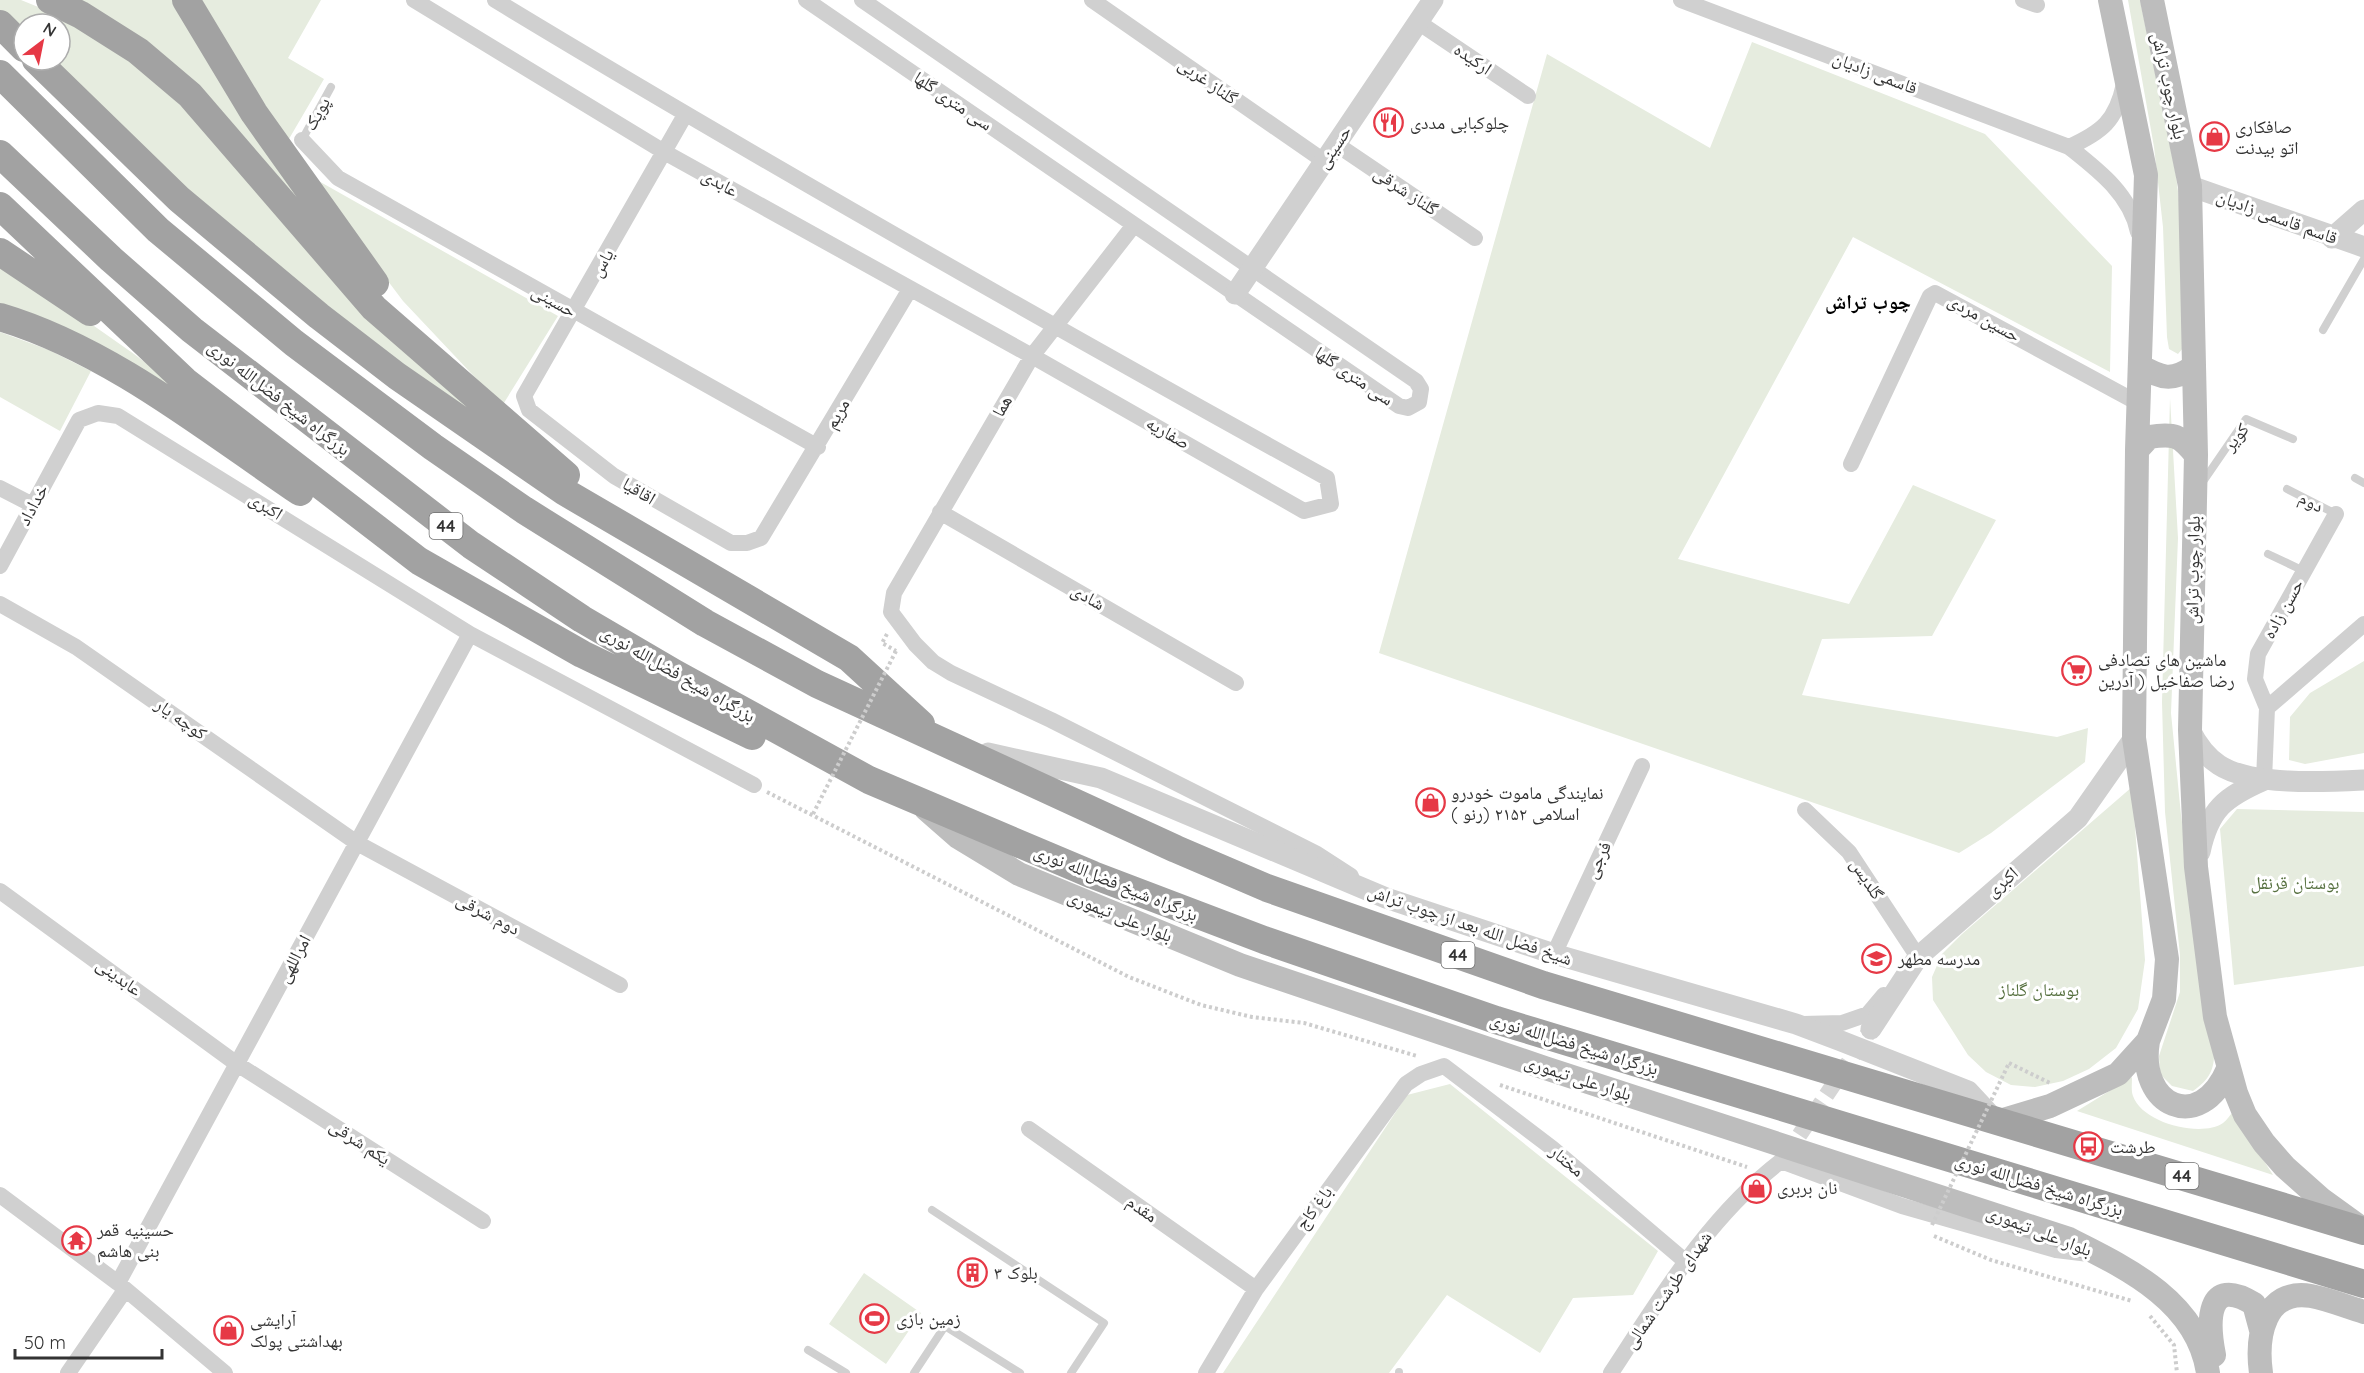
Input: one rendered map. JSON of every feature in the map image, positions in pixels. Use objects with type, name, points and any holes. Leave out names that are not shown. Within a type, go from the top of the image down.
[{"type":"highway","points":[[50,0],[81,15],[138,51],[190,95],[374,308],[617,520]]},
{"type":"highway","points":[[186,0],[254,113],[340,235],[387,298],[463,384]]},
{"type":"highway","points":[[0,24],[12,36]]},
{"type":"highway","points":[[47,72],[179,199],[397,376],[565,492],[617,520],[849,658],[940,742]]},
{"type":"highway","name":"44","points":[[0,74],[43,119],[158,230],[294,343],[442,453],[524,510],[705,623],[817,684],[940,742],[1267,888],[1543,985],[2364,1231]]},
{"type":"highway","name":"بزرگراه شیخ فضل‌الله نوری","points":[[0,154],[192,330],[471,545],[582,620],[869,780],[1093,875],[1264,940],[1496,1020],[2364,1284]]},
{"type":"highway","points":[[3,209],[185,381]]},
{"type":"highway","points":[[0,252],[45,280],[185,381],[419,561]]},
{"type":"highway","points":[[0,317],[38,330],[102,362],[315,502],[582,654],[674,700],[764,741],[869,780]]},
{"type":"main road","points":[[2110,0],[2146,175],[2138,403],[2134,738],[2167,959],[2164,999],[2148,1041],[2146,1071],[2159,1095],[2181,1106],[2191,1107],[2210,1099],[2228,1070]]},
{"type":"main road","name":"بلوار چوب‌ تراش","points":[[2152,0],[2190,186],[2196,455],[2190,730],[2196,867],[2215,1017],[2228,1070],[2245,1115],[2264,1143],[2285,1167],[2321,1199],[2364,1231]]},
{"type":"main road","points":[[2140,366],[2153,374],[2170,378],[2181,376],[2193,367]]},
{"type":"main road","points":[[2137,450],[2149,437],[2172,435],[2183,439],[2196,455]]},
{"type":"main road","name":"بلوار علی تیموری","points":[[919,803],[958,837],[1019,874],[1240,965],[1545,1068],[2037,1227],[2103,1256],[2139,1276],[2178,1311],[2205,1352],[2208,1373]]},
{"type":"main road","points":[[1997,1120],[2050,1106],[2118,1074],[2148,1041]]},
{"type":"main road","points":[[2218,1373],[2209,1318],[2216,1302],[2236,1296],[2248,1301],[2254,1305],[2261,1330]]},
{"type":"main road","points":[[2261,1373],[2258,1354],[2261,1330],[2269,1310],[2285,1297],[2310,1296],[2364,1312]]},
{"type":"street","name":"عابدی","points":[[414,0],[666,153],[1032,356]]},
{"type":"street","points":[[495,0],[685,115],[1053,327]]},
{"type":"street","name":"سی متری گلها","points":[[806,0],[1399,406],[1408,408],[1419,402],[1421,389],[1416,381],[862,0]]},
{"type":"street","name":"گلناز غربی","points":[[1092,0],[1330,153]]},
{"type":"street","name":"حسینی","points":[[1234,294],[1433,0]]},
{"type":"street","name":"قاسمی زادیان","points":[[1681,0],[2069,147],[2106,177],[2134,214],[2143,254]]},
{"type":"street","name":"ارکیده","points":[[1418,22],[1528,96]]},
{"type":"street","points":[[2069,147],[2093,136],[2109,122],[2120,105],[2125,80]]},
{"type":"street","name":"یاس","points":[[529,410],[524,396],[666,153],[685,115]]},
{"type":"street","name":"حسینی","points":[[302,140],[338,178],[818,447]]},
{"type":"street","name":"گلناز شرقی","points":[[1330,153],[1475,238]]},
{"type":"street","name":"قاسم قاسمی زادیان","points":[[2190,186],[2332,238],[2364,247]]},
{"type":"street","points":[[2332,238],[2364,210]]},
{"type":"street","name":"هما","points":[[1134,225],[1032,356],[894,592],[891,612],[900,626],[933,662],[951,673],[1317,854],[1386,898]]},
{"type":"street","name":"مریم","points":[[761,538],[818,447],[910,289]]},
{"type":"street","name":"حسین مردی","points":[[1851,465],[1930,296],[1935,293],[2138,403]]},
{"type":"street","name":"صفاریه","points":[[1032,356],[1304,511],[1331,504],[1328,478],[1053,327]]},
{"type":"street","name":"اقاقیا","points":[[529,410],[614,476],[731,543],[747,543],[761,538]]},
{"type":"street","name":"اکبری","points":[[66,444],[79,420],[98,413],[118,416],[470,634],[754,785]]},
{"type":"street","name":"خداداد","points":[[0,566],[66,444]]},
{"type":"street","points":[[0,488],[33,505]]},
{"type":"street","name":"شادی","points":[[940,512],[1236,683]]},
{"type":"street","name":"حسن زاده","points":[[2264,780],[2266,708],[2257,690],[2254,665],[2336,514]]},
{"type":"street","name":"کوچه یار","points":[[0,604],[76,647],[357,843]]},
{"type":"street","points":[[2266,708],[2364,624]]},
{"type":"street","name":"امراللهی","points":[[68,1373],[122,1287],[237,1064],[470,634]]},
{"type":"street","points":[[2190,730],[2198,746],[2220,766],[2264,780],[2364,780]]},
{"type":"street","name":"اکبری","points":[[1871,1029],[1918,957],[2078,818],[2134,738]]},
{"type":"street","name":"شیخ فضل الله بعد از چوب تراش","points":[[940,742],[1101,778],[1386,898],[1554,954],[1796,1024],[1968,1091],[1997,1120]]},
{"type":"street","name":"فرجی","points":[[1554,954],[1642,766]]},
{"type":"street","points":[[2196,867],[2205,828],[2214,813],[2230,796],[2264,780]]},
{"type":"street","name":"گلدیس","points":[[1805,810],[1849,852],[1918,957]]},
{"type":"street","name":"دوم شرقی","points":[[357,843],[620,985]]},
{"type":"street","name":"عابدینی","points":[[0,891],[237,1064]]},
{"type":"street","points":[[1796,1024],[1842,1023],[1868,1014],[1918,957]]},
{"type":"street","name":"یکم شرقی","points":[[237,1064],[483,1221]]},
{"type":"street","name":"مختار","points":[[1444,1066],[1543,1141],[1685,1261]]},
{"type":"street","name":"باغ کاج","points":[[1206,1373],[1256,1289],[1406,1084],[1421,1074],[1444,1066]]},
{"type":"street","name":"مقدم","points":[[1029,1129],[1256,1289]]},
{"type":"street","name":"شهدای طرشت شمالی","points":[[1611,1373],[1685,1261],[1743,1191],[1783,1159],[1902,1206],[2056,1250],[2103,1256]]},
{"type":"street","points":[[0,1195],[122,1287],[225,1373]]},
{"type":"lane","name":"پوپک","points":[[302,140],[331,87]]},
{"type":"lane","points":[[2323,330],[2364,259]]},
{"type":"lane","name":"کویر","points":[[2195,493],[2246,418],[2293,439]]},
{"type":"lane","points":[[2355,478],[2364,483]]},
{"type":"lane","name":"دوم","points":[[2287,489],[2336,514]]},
{"type":"lane","points":[[2268,554],[2304,571]]},
{"type":"lane","points":[[932,1210],[1104,1323],[1071,1373]]},
{"type":"lane","points":[[914,1373],[945,1326],[1020,1373]]},
{"type":"lane","points":[[808,1350],[846,1373]]},
{"type":"path","points":[[813,814],[896,651]]},
{"type":"path","points":[[754,785],[1129,976],[1201,1005],[1252,1017],[1313,1025],[1444,1066]]},
{"type":"path","points":[[1932,1225],[2009,1063],[2036,1074]]},
{"type":"path","points":[[1489,1081],[1765,1173]]},
{"type":"path","points":[[1929,1234],[1991,1260],[2139,1303]]},
{"type":"path","points":[[2146,1311],[2174,1345],[2177,1373]]},
{"type":"green space","points":[[0,0],[21,0],[51,12],[12,12],[12,26],[0,13]]},
{"type":"green space","points":[[71,0],[172,0],[322,235]]},
{"type":"green space","points":[[197,0],[321,0],[288,58],[324,79],[286,144]]},
{"type":"green space","points":[[2128,0],[2140,0],[2176,175],[2182,224],[2183,348],[2178,354],[2169,349],[2167,337],[2163,227],[2154,147]]},
{"type":"green space","points":[[72,24],[140,65],[559,482],[239,244],[59,72],[72,72]]},
{"type":"green space","points":[[1752,42],[1985,134],[2112,266],[2110,372],[1853,237],[1678,559],[1849,604],[1913,485],[1996,520],[1932,636],[1822,639],[1802,695],[2057,737],[2088,728],[2085,762],[1991,833],[1959,853],[1379,653],[1547,54],[1710,148]]},
{"type":"green space","points":[[308,175],[558,316],[502,406],[403,301]]},
{"type":"green space","points":[[0,260],[134,354],[325,498],[0,306]]},
{"type":"green space","points":[[0,332],[49,350],[91,371],[60,431],[0,397]]},
{"type":"green space","points":[[2170,398],[2178,538],[2171,713],[2181,815],[2214,1043],[2213,1065],[2209,1076],[2193,1091],[2172,1086],[2160,1074],[2159,1056],[2180,992],[2180,955],[2165,812],[2162,702]]},
{"type":"green space","points":[[2364,661],[2364,753],[2305,764],[2289,760],[2290,717],[2310,693]]},
{"type":"green space","name":"بوستان گلناز","points":[[2132,787],[2145,960],[2138,1009],[2116,1048],[2089,1069],[2063,1081],[2035,1087],[2011,1085],[1986,1072],[1968,1055],[1933,1000],[1932,977],[1942,954],[1962,934]]},
{"type":"green space","name":"بوستان قرنقل","points":[[2237,809],[2364,812],[2364,966],[2234,985],[2220,829]]},
{"type":"green space","points":[[2132,1077],[2132,1094],[2139,1106],[2148,1114],[2173,1125],[2201,1129],[2213,1127],[2223,1123],[2233,1112],[2273,1175],[2077,1111]]},
{"type":"green space","points":[[1450,1084],[1658,1251],[1633,1295],[1573,1298],[1540,1353],[1447,1295],[1389,1373],[1223,1373],[1407,1095]]},
{"type":"green space","name":"زمین بازی","points":[[864,1273],[921,1313],[886,1364],[829,1324]]},
{"type":"tunnel","points":[[1786,1155],[1871,1029]]},
{"type":"place","name":"چلوکبابی مددی","points":[[1389,123]]},
{"type":"place","name":"صافکاری اتو بیدنت","points":[[2214,137]]},
{"type":"place","name":"ماشین های تصادفی رضا صفاخیل ( آدرین","points":[[2077,670]]},
{"type":"place","name":"نمایندگی ماموت خودرو ( رنو) اسلامی ۲۱۵۲","points":[[1430,803]]},
{"type":"place","name":"مدرسه مطهر","points":[[1877,959]]},
{"type":"place","name":"طرشت","points":[[2089,1147]]},
{"type":"place","name":"نان بربری","points":[[1756,1188]]},
{"type":"place","name":"حسینیه قمر بنی هاشم","points":[[76,1240]]},
{"type":"place","name":"بلوک ۳","points":[[973,1273]]},
{"type":"place","name":"زمین بازی","points":[[875,1319]]},
{"type":"place","name":"آرایشی بهداشتی پولک","points":[[229,1330]]},
{"type":"district","name":"چوب تراش","points":[[1868,302]]}]
